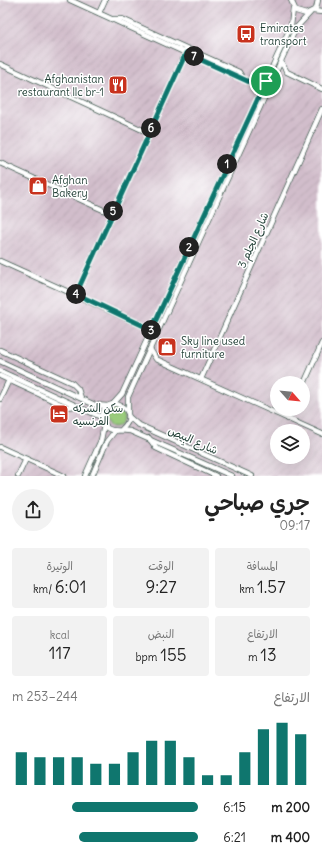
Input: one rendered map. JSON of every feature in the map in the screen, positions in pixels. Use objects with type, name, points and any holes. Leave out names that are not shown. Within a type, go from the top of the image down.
[{"type":"street","points":[[70,0],[256,85],[266,81]]},
{"type":"street","points":[[99,13],[105,0]]},
{"type":"street","points":[[85,476],[101,440],[104,425],[102,417],[105,409],[122,394],[291,26],[293,8],[291,0]]},
{"type":"street","points":[[92,476],[107,441],[115,431],[122,429],[128,422],[128,397],[296,28],[320,0]]},
{"type":"street","points":[[293,8],[299,13],[322,12]]},
{"type":"street","points":[[112,19],[122,19],[238,72],[243,79]]},
{"type":"street","points":[[76,294],[186,53]]},
{"type":"street","points":[[281,62],[287,72],[322,88]]},
{"type":"street","points":[[0,64],[149,133]]},
{"type":"street","points":[[275,75],[287,72]]},
{"type":"street","points":[[256,85],[259,94]]},
{"type":"street","name":"شارع الحِلم 3","points":[[201,379],[322,109]]},
{"type":"street","points":[[0,163],[112,214]]},
{"type":"street","points":[[0,261],[76,294],[146,327],[149,335]]},
{"type":"street","points":[[146,327],[155,322]]},
{"type":"street","points":[[308,376],[322,344]]},
{"type":"street","points":[[150,349],[156,359]]},
{"type":"street","points":[[0,350],[72,383],[78,388],[81,398]]},
{"type":"street","points":[[205,351],[212,354]]},
{"type":"street","points":[[145,360],[156,359],[322,434]]},
{"type":"street","points":[[0,361],[95,405],[122,406],[128,415]]},
{"type":"street","points":[[0,370],[102,417]]},
{"type":"street","points":[[0,376],[67,407],[76,406]]},
{"type":"street","points":[[0,399],[9,380]]},
{"type":"street","name":"شارع البِيص","points":[[128,415],[137,424],[252,476]]},
{"type":"street","points":[[104,425],[115,431]]},
{"type":"street","name":"شارع البِيص","points":[[122,429],[149,438],[232,476]]},
{"type":"street","points":[[149,438],[156,448],[216,476]]},
{"type":"street","points":[[0,447],[64,476]]},
{"type":"street","points":[[18,476],[26,459]]},
{"type":"shaded area","points":[[0,0],[322,0],[322,476],[0,476]]},
{"type":"green space","points":[[111,409],[119,409],[124,414],[122,425],[119,427],[111,427],[106,422],[106,414]]},
{"type":"place","name":"Emirates transport","points":[[246,34]]},
{"type":"place","name":"Afghanistan restaurant llc br-1","points":[[118,85]]},
{"type":"place","name":"Afghan Bakery","points":[[38,186]]},
{"type":"place","name":"Sky line used furniture","points":[[167,347]]},
{"type":"place","name":"سكن الشركه الفرنسيه","points":[[59,414]]},
{"type":"route","points":[[186,53],[256,85],[266,81],[149,335],[146,327],[76,294],[186,53]]}]
